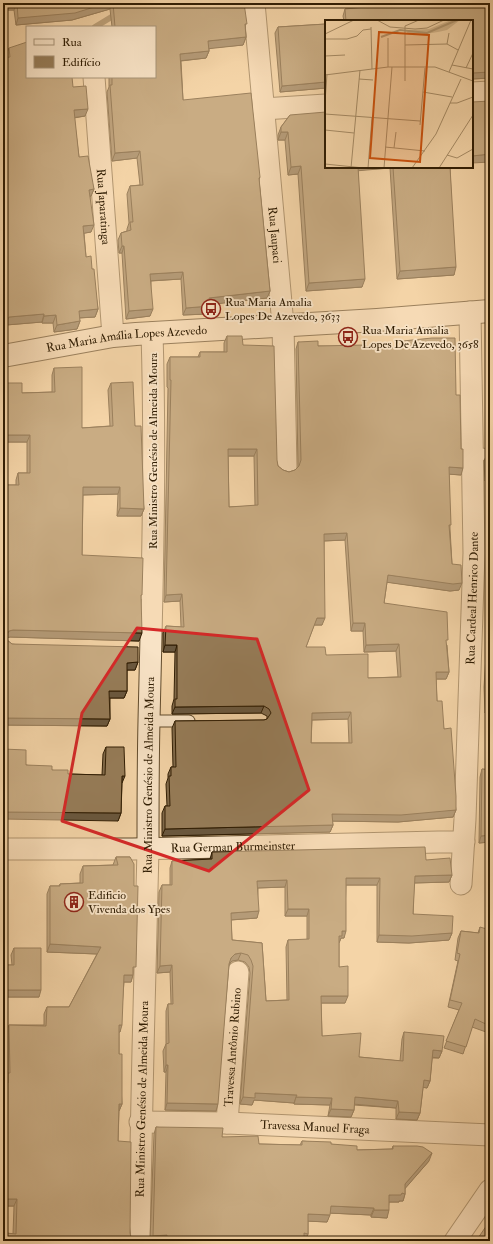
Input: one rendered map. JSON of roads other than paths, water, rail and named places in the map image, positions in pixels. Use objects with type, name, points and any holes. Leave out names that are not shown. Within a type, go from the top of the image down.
[{"type":"main road","name":"Rua Maria Amália Lopes Azevedo","points":[[3,356],[113,336],[480,312]]},
{"type":"street","name":"Rua Jaupaci","points":[[254,3],[283,325],[286,467]]},
{"type":"street","name":"Rua Japaratinga","points":[[94,78],[113,336]]},
{"type":"street","points":[[473,93],[490,92]]},
{"type":"street","points":[[263,109],[325,105]]},
{"type":"street","name":"Rua Cardeal Henrico Dante","points":[[461,884],[482,554],[480,312]]},
{"type":"street","name":"Rua Ministro Genésio de Almeida Moura","points":[[139,1241],[140,1122],[148,849],[149,721],[147,648],[153,562],[154,404],[152,333]]},
{"type":"street","name":"Rua German Burmeinster","points":[[3,849],[148,849],[464,842]]},
{"type":"street","name":"Travessa Antônio Rubino","points":[[227,1123],[238,972]]},
{"type":"street","name":"Travessa Manuel Fraga","points":[[140,1122],[227,1123],[490,1135]]},
{"type":"street","points":[[455,1241],[490,1190]]},
{"type":"lane","points":[[149,721],[197,721]]},
{"type":"waterway","points":[[97,26],[118,13]]},
{"type":"place","name":"Rua Maria Amalia Lopes De Azevedo, 3633","points":[[211,309]]},
{"type":"place","name":"Rua Maria Amalia Lopes De Azevedo, 3658","points":[[348,337]]},
{"type":"place","name":"Edificio Vivenda dos Ypes","points":[[74,902]]}]
